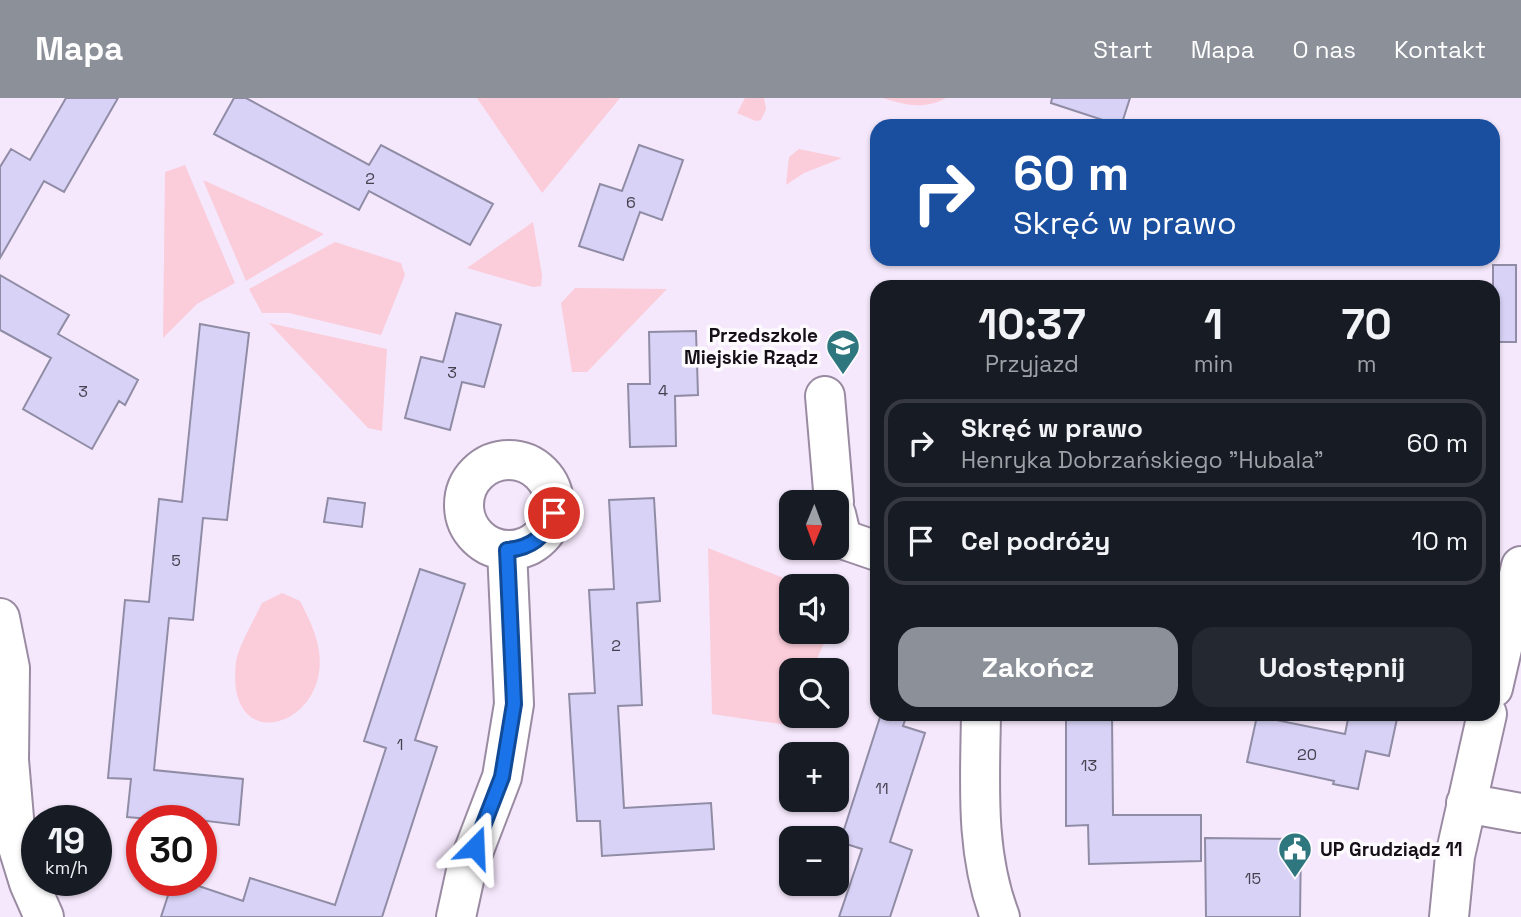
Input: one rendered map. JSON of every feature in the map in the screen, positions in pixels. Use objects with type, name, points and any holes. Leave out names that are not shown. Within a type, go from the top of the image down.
[{"type":"street","points":[[825,396],[833,490]]},
{"type":"street","points":[[456,917],[466,871],[502,777],[514,704],[507,550]]},
{"type":"street","points":[[1500,658],[1521,566]]},
{"type":"street","points":[[0,618],[9,668],[9,760],[16,841],[29,883],[44,917]]},
{"type":"street","points":[[981,721],[980,802],[983,850],[1000,917]]},
{"type":"street","points":[[1449,917],[1455,856],[1485,721]]},
{"type":"street","points":[[1466,803],[1521,813]]},
{"type":"shaded area","points":[[477,98],[620,98],[542,193]]},
{"type":"shaded area","points":[[745,98],[764,98],[766,109],[761,120],[756,121],[737,113]]},
{"type":"shaded area","points":[[883,98],[946,98],[930,104],[914,105]]},
{"type":"shaded area","points":[[799,149],[842,158],[804,173],[786,185],[789,157]]},
{"type":"shaded area","points":[[185,165],[235,283],[197,304],[163,338],[165,172]]},
{"type":"shaded area","points":[[203,180],[324,234],[246,281]]},
{"type":"shaded area","points":[[533,222],[542,275],[541,286],[533,287],[467,268]]},
{"type":"shaded area","points":[[335,242],[401,263],[405,275],[381,335],[289,313],[262,313],[249,289]]},
{"type":"shaded area","points":[[575,288],[667,289],[587,372],[572,372],[561,303]]},
{"type":"shaded area","points":[[269,323],[387,349],[382,431],[368,428]]},
{"type":"shaded area","points":[[708,548],[779,576],[779,644],[824,644],[817,658],[779,658],[779,724],[712,714]]},
{"type":"shaded area","points":[[282,593],[300,601],[308,617],[318,646],[319,673],[311,696],[296,712],[279,721],[261,722],[246,713],[237,693],[236,662],[262,603]]},
{"type":"building","points":[[66,98],[118,98],[64,192],[44,181],[0,258],[0,167],[11,149],[30,160]]},
{"type":"building","points":[[234,98],[246,98],[369,165],[381,145],[493,204],[470,245],[369,191],[359,210],[214,134]]},
{"type":"building","points":[[1052,98],[1130,98],[1123,119],[1100,119],[1051,103]]},
{"type":"building","points":[[639,145],[683,160],[662,220],[640,212],[623,260],[579,246],[600,184],[622,191]]},
{"type":"building","points":[[1516,265],[1516,342],[1500,342],[1500,280],[1493,280],[1493,266]]},
{"type":"building","points":[[0,275],[69,315],[58,334],[138,380],[125,405],[119,401],[92,449],[23,409],[51,358],[0,330]]},
{"type":"building","points":[[456,313],[501,325],[484,387],[462,382],[450,430],[405,418],[421,357],[443,362]]},
{"type":"building","points":[[200,324],[249,333],[227,520],[203,518],[193,620],[169,618],[154,770],[243,779],[239,825],[217,822],[217,805],[128,805],[131,779],[108,778],[125,600],[149,602],[159,499],[182,502]]},
{"type":"building","points":[[696,331],[698,395],[675,396],[676,446],[630,447],[628,384],[650,384],[649,332]]},
{"type":"building","points":[[328,498],[365,503],[362,527],[324,522]]},
{"type":"building","points":[[654,498],[660,601],[637,603],[642,705],[618,706],[624,808],[711,803],[714,849],[602,856],[600,821],[577,821],[569,694],[595,693],[589,590],[614,589],[609,500]]},
{"type":"building","points":[[420,569],[465,584],[415,740],[437,747],[382,917],[161,917],[168,896],[217,896],[217,892],[243,901],[250,878],[335,905],[386,748],[364,741]]},
{"type":"building","points":[[879,721],[905,721],[903,726],[925,733],[890,842],[912,850],[890,917],[839,917],[846,896],[849,896],[849,887],[862,849],[849,845],[849,826],[845,826]]},
{"type":"building","points":[[1066,721],[1112,721],[1113,815],[1201,815],[1201,861],[1089,864],[1088,825],[1066,826]]},
{"type":"building","points":[[1256,721],[1281,721],[1345,734],[1348,721],[1396,721],[1389,756],[1366,751],[1358,789],[1333,784],[1334,781],[1247,762]]},
{"type":"building","points":[[1205,838],[1301,839],[1300,917],[1206,917]]},
{"type":"place","name":"Przedszkole Miejskie Rządz","points":[[843,376]]},
{"type":"place","name":"UP Grudziądz 11","points":[[1295,879]]},
{"type":"route","points":[[475,847],[502,777],[514,704],[507,550],[532,544],[550,525],[554,513]]}]
